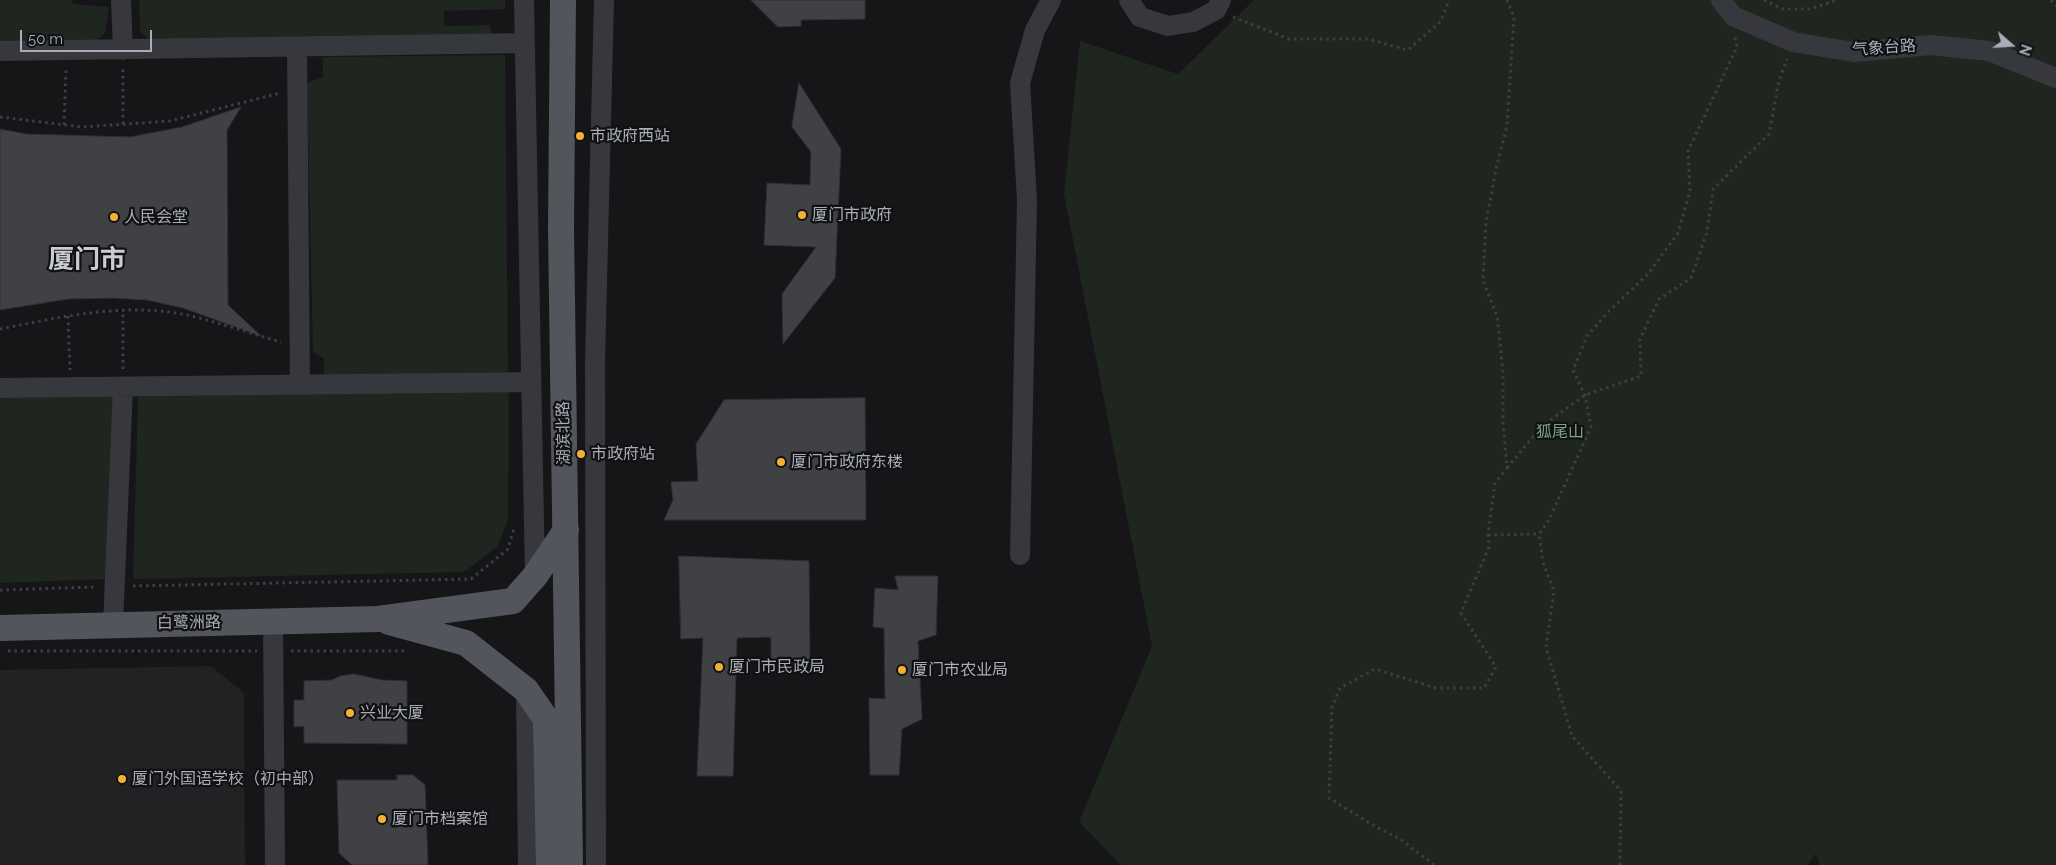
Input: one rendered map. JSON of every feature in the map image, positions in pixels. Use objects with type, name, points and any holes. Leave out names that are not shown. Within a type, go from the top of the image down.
[{"type":"main road","name":"湖滨北路","points":[[563,0],[561,229],[570,865]]},
{"type":"main road","name":"白鹭洲路","points":[[0,628],[378,619],[513,602],[535,576],[566,530]]},
{"type":"main road","name":"白鹭洲路","points":[[378,619],[466,643],[526,690],[546,719],[549,865]]},
{"type":"street","points":[[121,0],[123,50]]},
{"type":"street","points":[[524,0],[535,576]]},
{"type":"street","points":[[596,865],[595,363],[604,0]]},
{"type":"street","points":[[1020,555],[1027,200],[1020,83],[1035,30],[1051,0]]},
{"type":"street","points":[[1129,0],[1140,17],[1168,26],[1193,22],[1219,5]]},
{"type":"street","name":"气象台路","points":[[1721,0],[1733,16],[1793,42],[1854,52],[1931,45],[1989,51],[2056,78]]},
{"type":"street","points":[[0,51],[524,43]]},
{"type":"street","points":[[297,47],[300,385]]},
{"type":"street","points":[[0,388],[531,382]]},
{"type":"street","points":[[113,625],[123,387]]},
{"type":"street","points":[[273,621],[275,865]]},
{"type":"street","points":[[526,690],[528,865]]},
{"type":"path","points":[[1219,5],[1289,39],[1368,38],[1408,50],[1441,21],[1449,0]]},
{"type":"path","points":[[1507,0],[1514,17],[1507,126],[1496,169],[1486,222],[1483,280],[1497,316],[1504,372],[1503,423],[1507,468]]},
{"type":"path","points":[[1764,0],[1783,9],[1810,9],[1838,0]]},
{"type":"path","points":[[2051,0],[2056,6]]},
{"type":"path","points":[[1620,865],[1621,791],[1572,736],[1546,647],[1554,591],[1543,562],[1539,534],[1549,520],[1591,427],[1586,395],[1573,370],[1587,336],[1608,312],[1648,274],[1678,233],[1690,191],[1688,151],[1737,47],[1733,16]]},
{"type":"path","points":[[1434,865],[1400,838],[1376,827],[1328,798],[1332,707],[1340,688],[1375,669],[1436,688],[1484,688],[1496,667],[1460,613],[1489,546],[1488,535],[1495,483],[1541,427],[1586,395],[1642,376],[1640,340],[1659,299],[1691,278],[1707,232],[1712,189],[1769,134],[1779,81],[1793,42]]},
{"type":"path","points":[[64,125],[66,50]]},
{"type":"path","points":[[123,50],[123,124]]},
{"type":"path","points":[[0,118],[82,127],[170,121],[297,89]]},
{"type":"path","points":[[123,311],[123,387]]},
{"type":"path","points":[[0,329],[88,312],[123,311],[182,314],[300,347]]},
{"type":"path","points":[[68,316],[71,388]]},
{"type":"path","points":[[1488,535],[1539,534]]},
{"type":"path","points":[[0,590],[471,579]]},
{"type":"path","points":[[0,652],[408,651]]},
{"type":"shaded area","name":"厦门外国语学校（初中部）","points":[[211,666],[244,693],[245,865],[0,865],[0,670]]},
{"type":"green space","points":[[0,0],[72,0],[73,4],[109,7],[105,33],[97,40],[0,42]]},
{"type":"green space","points":[[139,0],[505,0],[505,9],[444,11],[444,26],[490,25],[492,36],[152,42],[140,31]]},
{"type":"green space","name":"狐尾山","points":[[1254,0],[2056,0],[2056,865],[1820,865],[1815,854],[1808,865],[1121,865],[1079,822],[1152,646],[1064,194],[1080,41],[1178,74]]},
{"type":"green space","points":[[505,55],[508,372],[324,375],[324,359],[313,351],[307,83],[323,77],[323,57]]},
{"type":"green space","points":[[509,390],[508,519],[497,547],[464,572],[133,579],[138,397]]},
{"type":"green space","points":[[114,396],[107,579],[0,583],[0,398]]},
{"type":"building","points":[[751,0],[865,0],[865,19],[801,20],[801,26],[778,27]]},
{"type":"building","name":"厦门市政府","points":[[799,83],[841,149],[835,278],[783,344],[782,294],[816,247],[764,245],[767,183],[810,185],[811,152],[792,127]]},
{"type":"building","name":"人民会堂","points":[[241,107],[227,130],[228,305],[261,336],[183,308],[147,300],[114,298],[68,299],[0,310],[0,129],[26,134],[130,137],[182,127]]},
{"type":"building","name":"厦门市政府东楼","points":[[865,398],[866,520],[664,520],[673,500],[671,482],[698,481],[696,444],[724,400]]},
{"type":"building","name":"厦门市民政局","points":[[679,556],[809,561],[810,666],[771,668],[771,637],[737,638],[733,776],[697,776],[703,638],[681,639]]},
{"type":"building","name":"厦门市农业局","points":[[895,576],[938,576],[936,635],[918,641],[922,719],[902,729],[899,775],[870,775],[869,698],[885,699],[884,628],[873,627],[875,588],[898,590]]},
{"type":"building","name":"兴业大厦","points":[[354,674],[382,680],[407,681],[407,744],[304,743],[304,726],[294,727],[294,700],[304,700],[304,681],[332,680],[340,676]]},
{"type":"building","name":"厦门市档案馆","points":[[397,775],[413,775],[425,785],[428,865],[352,865],[339,853],[337,780],[397,780]]},
{"type":"place","name":"市政府西站","points":[[580,136]]},
{"type":"place","name":"厦门市政府","points":[[802,215]]},
{"type":"place","name":"人民会堂","points":[[114,217]]},
{"type":"place","name":"市政府站","points":[[581,454]]},
{"type":"place","name":"厦门市政府东楼","points":[[781,462]]},
{"type":"place","name":"厦门市民政局","points":[[719,667]]},
{"type":"place","name":"厦门市农业局","points":[[902,670]]},
{"type":"place","name":"兴业大厦","points":[[350,713]]},
{"type":"place","name":"厦门外国语学校（初中部）","points":[[122,779]]},
{"type":"place","name":"厦门市档案馆","points":[[382,819]]},
{"type":"district","name":"厦门市","points":[[87,260]]}]
